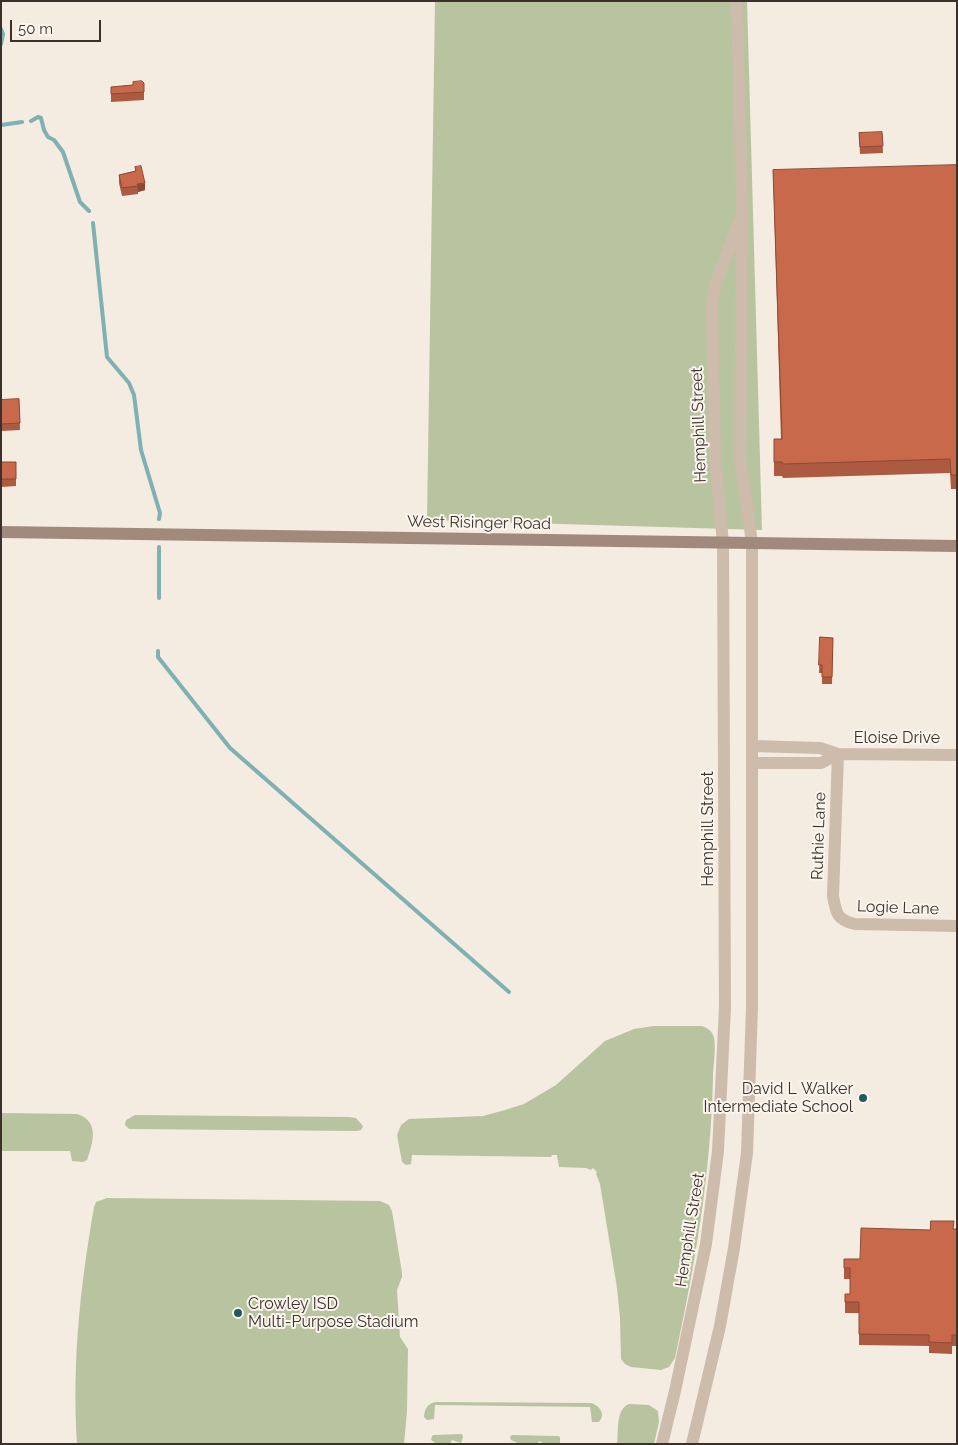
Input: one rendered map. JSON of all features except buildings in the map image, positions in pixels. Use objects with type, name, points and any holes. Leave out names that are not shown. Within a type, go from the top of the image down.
[{"type":"street","name":"Hemphill Street","points":[[692,1444],[720,1326],[734,1248],[747,1153],[752,1007],[752,543],[740,458],[742,214],[737,1]]},
{"type":"street","name":"Hemphill Street","points":[[662,1444],[676,1392],[697,1292],[706,1244],[718,1151],[724,1007],[723,543],[714,458],[712,304],[716,282],[742,214]]},
{"type":"street","name":"West Risinger Road","points":[[1,532],[957,546]]},
{"type":"street","name":"Eloise Drive","points":[[752,746],[820,748],[838,754],[957,755]]},
{"type":"street","name":"Eloise Drive","points":[[752,763],[821,763],[838,754]]},
{"type":"street","name":"Ruthie Lane","points":[[838,754],[833,896],[839,917]]},
{"type":"street","name":"Logie Lane","points":[[839,917],[846,922],[855,924],[957,926]]},
{"type":"green space","points":[[435,1],[747,1],[762,530],[427,520]]},
{"type":"green space","points":[[654,1026],[702,1026],[711,1032],[715,1044],[712,1113],[701,1219],[675,1358],[669,1367],[661,1370],[631,1367],[621,1359],[617,1288],[600,1184],[597,1172],[593,1168],[591,1170],[586,1168],[559,1167],[557,1155],[552,1155],[551,1157],[412,1155],[411,1164],[406,1165],[402,1162],[397,1135],[401,1125],[409,1119],[483,1116],[524,1104],[556,1085],[605,1041],[634,1029]]},
{"type":"green space","points":[[1,1113],[77,1114],[84,1117],[92,1127],[93,1133],[93,1140],[87,1160],[83,1162],[72,1161],[70,1151],[1,1151]]},
{"type":"green space","points":[[135,1115],[349,1117],[356,1118],[363,1126],[361,1130],[357,1131],[129,1129],[125,1125],[126,1120]]},
{"type":"green space","name":"Crowley ISD Multi-Purpose Stadium","points":[[107,1198],[380,1201],[389,1205],[392,1211],[402,1273],[397,1290],[400,1337],[408,1349],[407,1411],[404,1444],[77,1444],[76,1354],[81,1296],[94,1207],[96,1202]]},
{"type":"green space","points":[[436,1402],[591,1403],[599,1408],[602,1416],[599,1422],[592,1422],[590,1407],[435,1405],[434,1419],[427,1420],[424,1417],[426,1409],[429,1405]]},
{"type":"green space","points":[[629,1404],[649,1405],[658,1411],[659,1422],[654,1444],[617,1444],[618,1421],[622,1411]]},
{"type":"green space","points":[[462,1434],[461,1443],[452,1440],[450,1444],[437,1444],[431,1440],[434,1435]]},
{"type":"green space","points":[[512,1435],[558,1436],[560,1437],[560,1444],[545,1444],[539,1441],[537,1444],[520,1444],[511,1440],[510,1437]]},
{"type":"waterway","points":[[1,29],[3,34],[1,44]]},
{"type":"waterway","points":[[31,121],[38,117],[41,118],[48,137],[54,140],[63,152],[80,202],[89,211]]},
{"type":"waterway","points":[[1,125],[22,122]]},
{"type":"waterway","points":[[93,223],[107,357],[129,383],[134,395],[141,450],[160,513],[159,519]]},
{"type":"waterway","points":[[159,547],[159,598]]},
{"type":"waterway","points":[[158,651],[158,657],[230,748],[509,992]]},
{"type":"place","name":"David L Walker Intermediate School","points":[[863,1098]]},
{"type":"place","name":"Crowley ISD Multi-Purpose Stadium","points":[[238,1313]]}]
